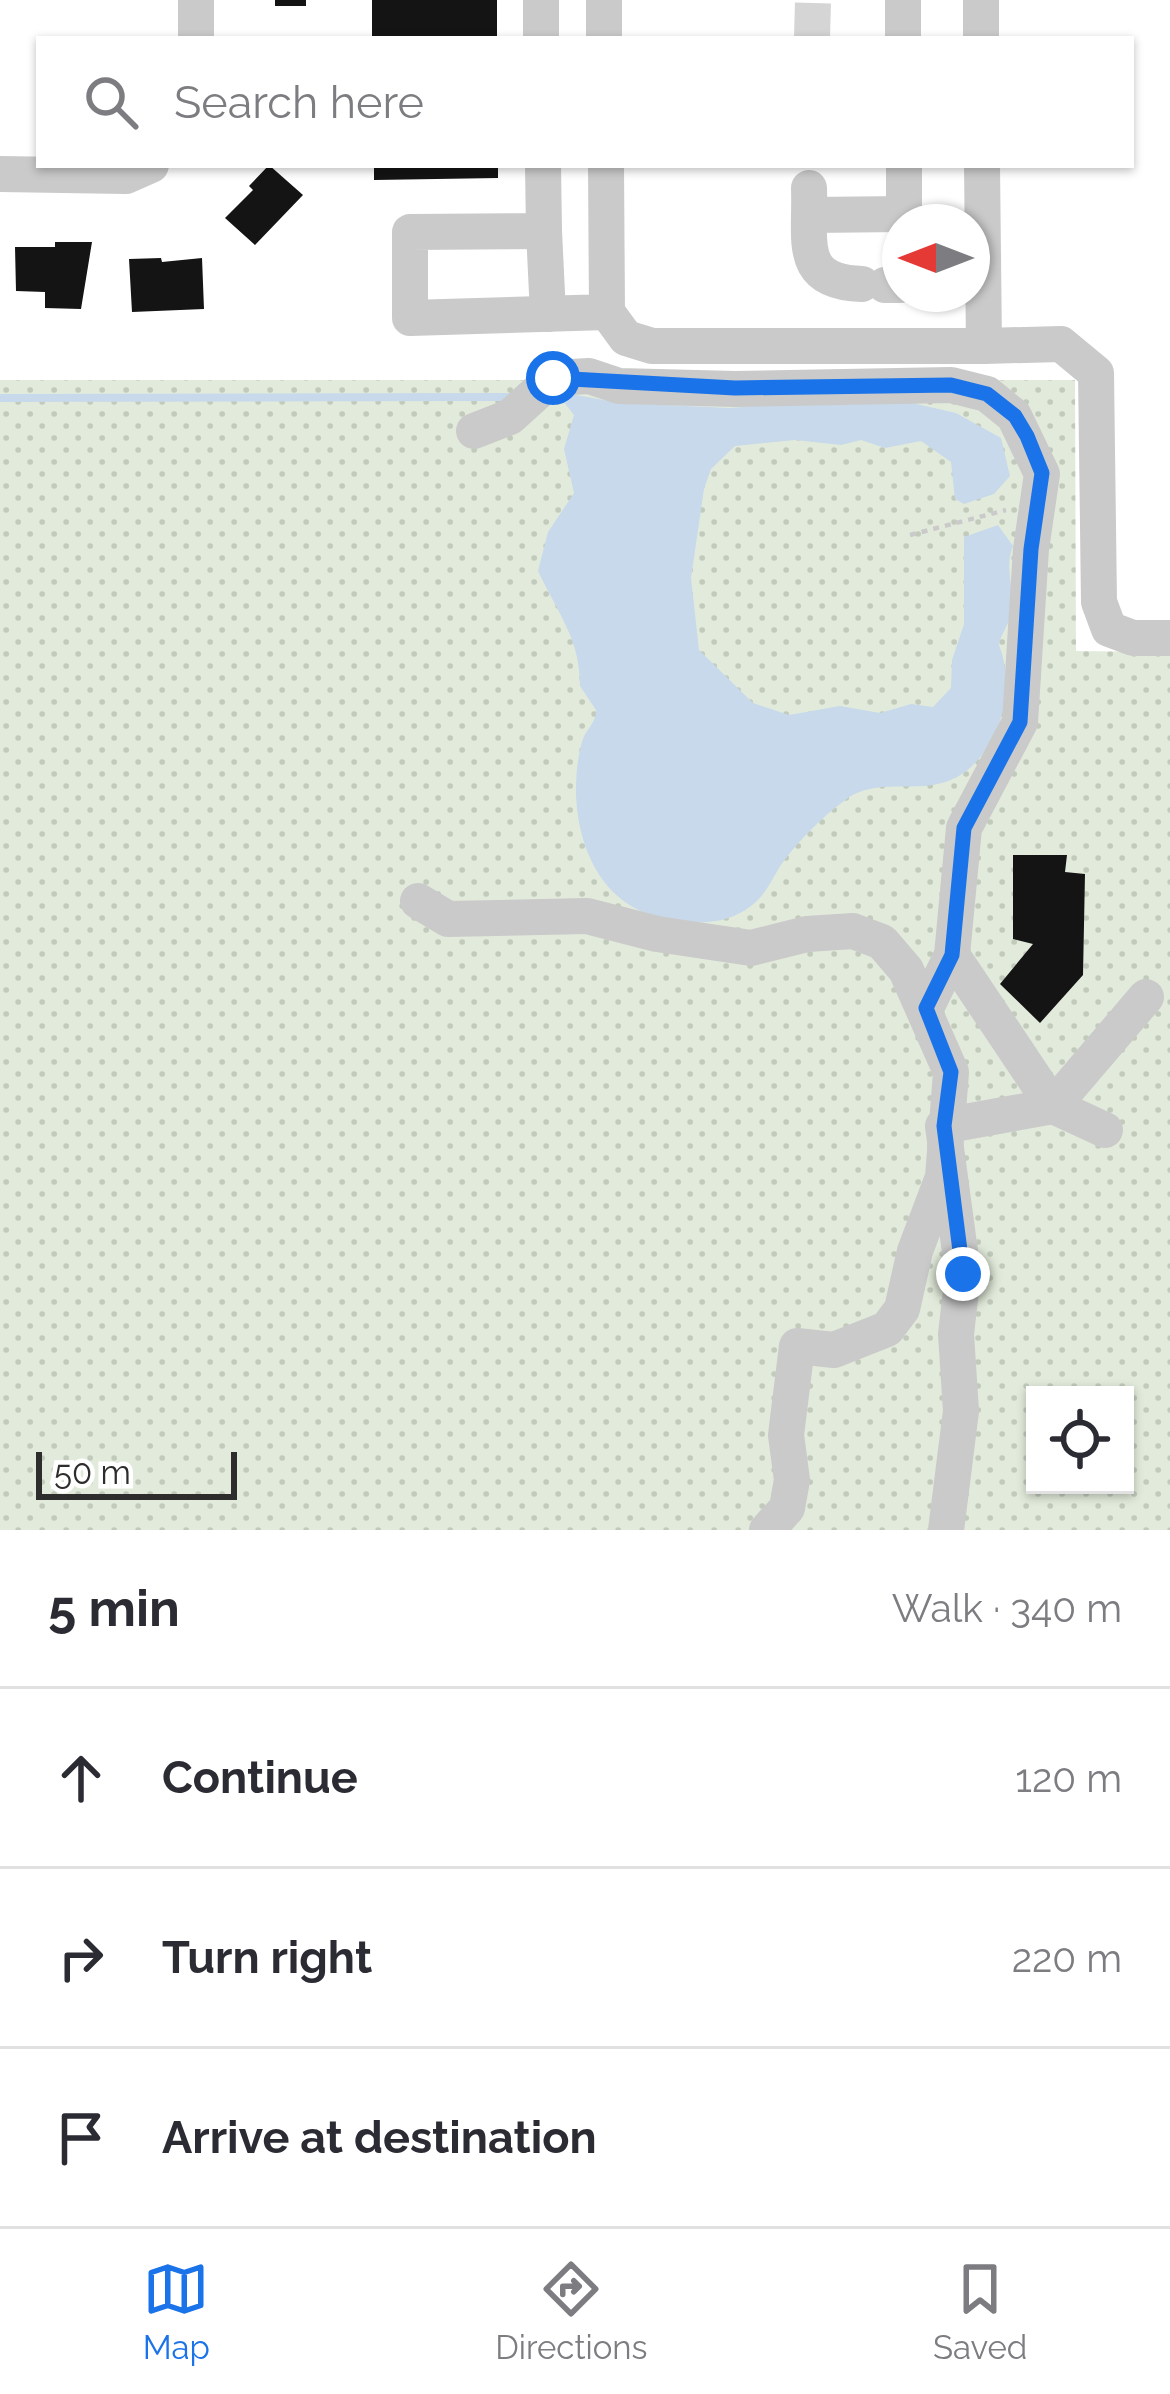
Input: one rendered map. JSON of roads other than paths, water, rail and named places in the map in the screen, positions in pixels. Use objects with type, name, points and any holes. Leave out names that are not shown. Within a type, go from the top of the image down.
[{"type":"street","points":[[196,0],[196,36]]},
{"type":"street","points":[[541,0],[541,36]]},
{"type":"street","points":[[604,0],[604,36]]},
{"type":"street","points":[[903,0],[903,36]]},
{"type":"street","points":[[981,0],[981,36]]},
{"type":"street","points":[[0,174],[126,176],[144,168]]},
{"type":"street","points":[[543,168],[548,314]]},
{"type":"street","points":[[605,168],[607,313],[626,338],[652,346],[1061,344],[1096,373],[1099,602],[1109,629],[1132,638],[1170,638]]},
{"type":"street","points":[[904,168],[904,204]]},
{"type":"street","points":[[981,204],[982,168]]},
{"type":"street","points":[[882,211],[809,202],[811,258],[818,273],[832,283],[882,285]]},
{"type":"street","points":[[544,231],[410,232],[410,318],[607,313]]},
{"type":"street","points":[[980,312],[984,346]]},
{"type":"street","points":[[474,431],[510,417],[553,378],[735,388],[951,385],[987,394],[1015,416],[1042,473],[1031,549],[1020,722],[964,828],[952,955],[926,1008]]},
{"type":"street","points":[[418,902],[448,919],[586,916],[657,934],[751,948],[807,934],[853,931],[882,942],[906,970],[951,1072],[943,1178],[915,1251],[902,1309],[886,1329],[864,1342],[834,1350],[797,1346],[787,1435],[790,1494],[787,1508],[767,1530]]},
{"type":"street","points":[[952,955],[1053,1106],[1105,1130]]},
{"type":"street","points":[[944,1126],[1053,1106],[1146,997]]},
{"type":"street","points":[[944,1126],[963,1274],[956,1334],[961,1411],[946,1530]]},
{"type":"water","points":[[565,393],[620,403],[729,408],[886,397],[956,413],[1001,438],[1010,476],[994,494],[964,504],[955,499],[951,462],[921,441],[885,448],[861,440],[841,445],[795,440],[735,446],[711,469],[704,489],[691,578],[699,650],[753,703],[789,715],[840,706],[880,713],[911,704],[933,707],[951,688],[952,660],[964,624],[964,537],[998,525],[1013,546],[1009,564],[1012,607],[999,645],[1006,673],[1005,702],[981,756],[949,781],[880,787],[848,798],[797,844],[757,901],[731,917],[699,922],[664,918],[637,909],[615,894],[587,850],[576,795],[582,742],[596,710],[580,686],[572,640],[538,571],[548,532],[574,493],[564,449],[574,415],[563,401]]},
{"type":"waterway","points":[[0,398],[514,397]]},
{"type":"tunnel","points":[[812,36],[813,0]]}]
